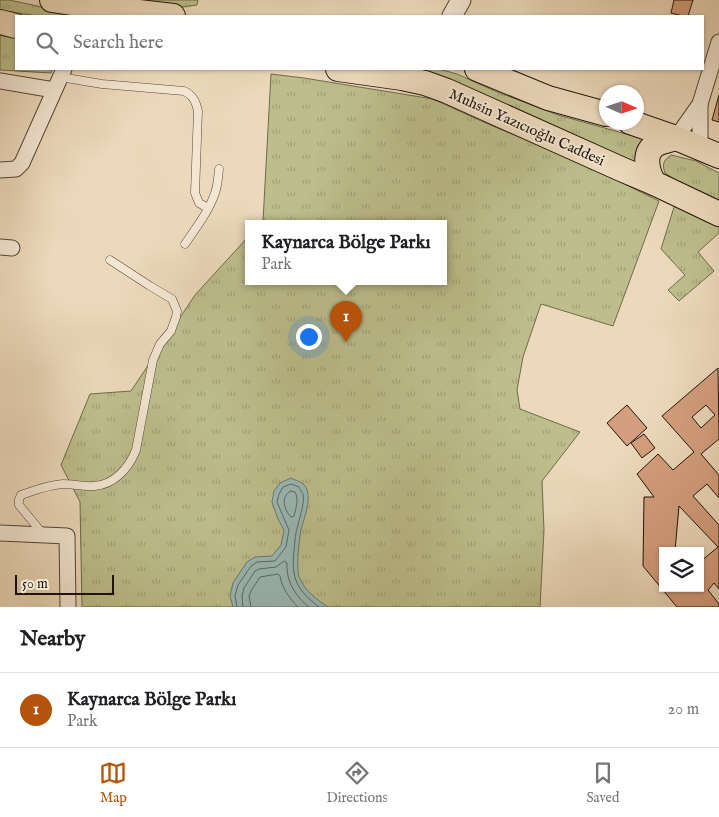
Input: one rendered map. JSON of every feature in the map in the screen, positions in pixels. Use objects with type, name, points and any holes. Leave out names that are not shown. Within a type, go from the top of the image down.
[{"type":"main road","points":[[52,0],[165,15]]},
{"type":"main road","points":[[0,22],[15,26]]},
{"type":"main road","name":"Muhsin Yazıcıoğlu Caddesi","points":[[345,70],[402,78],[432,85],[505,116],[719,214]]},
{"type":"main road","points":[[479,70],[548,98],[599,112]]},
{"type":"main road","points":[[644,127],[710,152]]},
{"type":"main road","points":[[654,183],[647,164],[651,149],[660,142],[676,138]]},
{"type":"street","points":[[453,15],[461,0]]},
{"type":"street","points":[[676,138],[700,104],[719,42]]},
{"type":"street","points":[[0,81],[60,79],[22,163],[16,169],[0,170]]},
{"type":"street","points":[[700,104],[710,152]]},
{"type":"street","points":[[0,533],[67,536],[68,607]]},
{"type":"lane","points":[[60,79],[184,91],[192,96],[198,111],[195,193],[199,203],[208,208]]},
{"type":"lane","points":[[185,244],[208,208],[215,193],[219,169]]},
{"type":"lane","points":[[44,535],[19,505],[18,502],[21,495],[56,485],[101,485],[123,472],[136,450],[153,360],[176,317],[176,307],[172,299],[110,260]]},
{"type":"green space","points":[[0,0],[9,0],[80,15],[31,15],[0,10]]},
{"type":"green space","points":[[124,0],[198,0],[197,5],[170,9]]},
{"type":"green space","points":[[0,33],[15,36],[15,70],[52,70],[51,73],[0,70]]},
{"type":"green space","points":[[415,70],[443,70],[457,74],[558,115],[599,126],[599,130],[612,130],[651,141],[635,166]]},
{"type":"green space","points":[[271,74],[433,99],[490,125],[576,160],[659,201],[613,326],[541,304],[523,357],[517,390],[520,409],[580,432],[542,481],[544,530],[540,607],[82,607],[80,502],[61,465],[90,394],[131,391],[195,295],[245,240],[245,285],[447,285],[447,220],[263,220]]},
{"type":"green space","points":[[671,155],[696,161],[719,173],[719,201],[677,181],[665,173],[664,163]]},
{"type":"green space","points":[[675,204],[719,223],[719,233],[698,252],[714,271],[679,301],[668,290],[685,275],[661,249]]},
{"type":"water","points":[[291,478],[302,483],[308,492],[299,547],[299,577],[307,590],[328,607],[233,607],[230,596],[233,583],[247,562],[255,557],[272,556],[281,545],[284,530],[272,502],[274,491],[280,483]]},
{"type":"building","points":[[674,0],[693,0],[688,15],[671,13]]},
{"type":"building","points":[[719,95],[719,122],[712,120]]},
{"type":"building","points":[[718,368],[719,439],[701,454],[719,475],[719,498],[707,484],[693,496],[719,525],[719,589],[714,583],[708,590],[719,604],[719,607],[677,607],[665,592],[704,592],[704,559],[718,547],[679,506],[675,547],[659,547],[659,585],[643,566],[644,497],[654,497],[637,474],[658,454],[673,470],[694,452],[662,416]],"holes":[[[706,405],[715,415],[701,428],[692,417]]]},
{"type":"building","points":[[627,405],[647,428],[627,446],[607,423]]},
{"type":"building","points":[[644,434],[655,448],[642,458],[631,443]]},
{"type":"place","name":"Kaynarca Bölge Parkı","points":[[346,342]]}]
